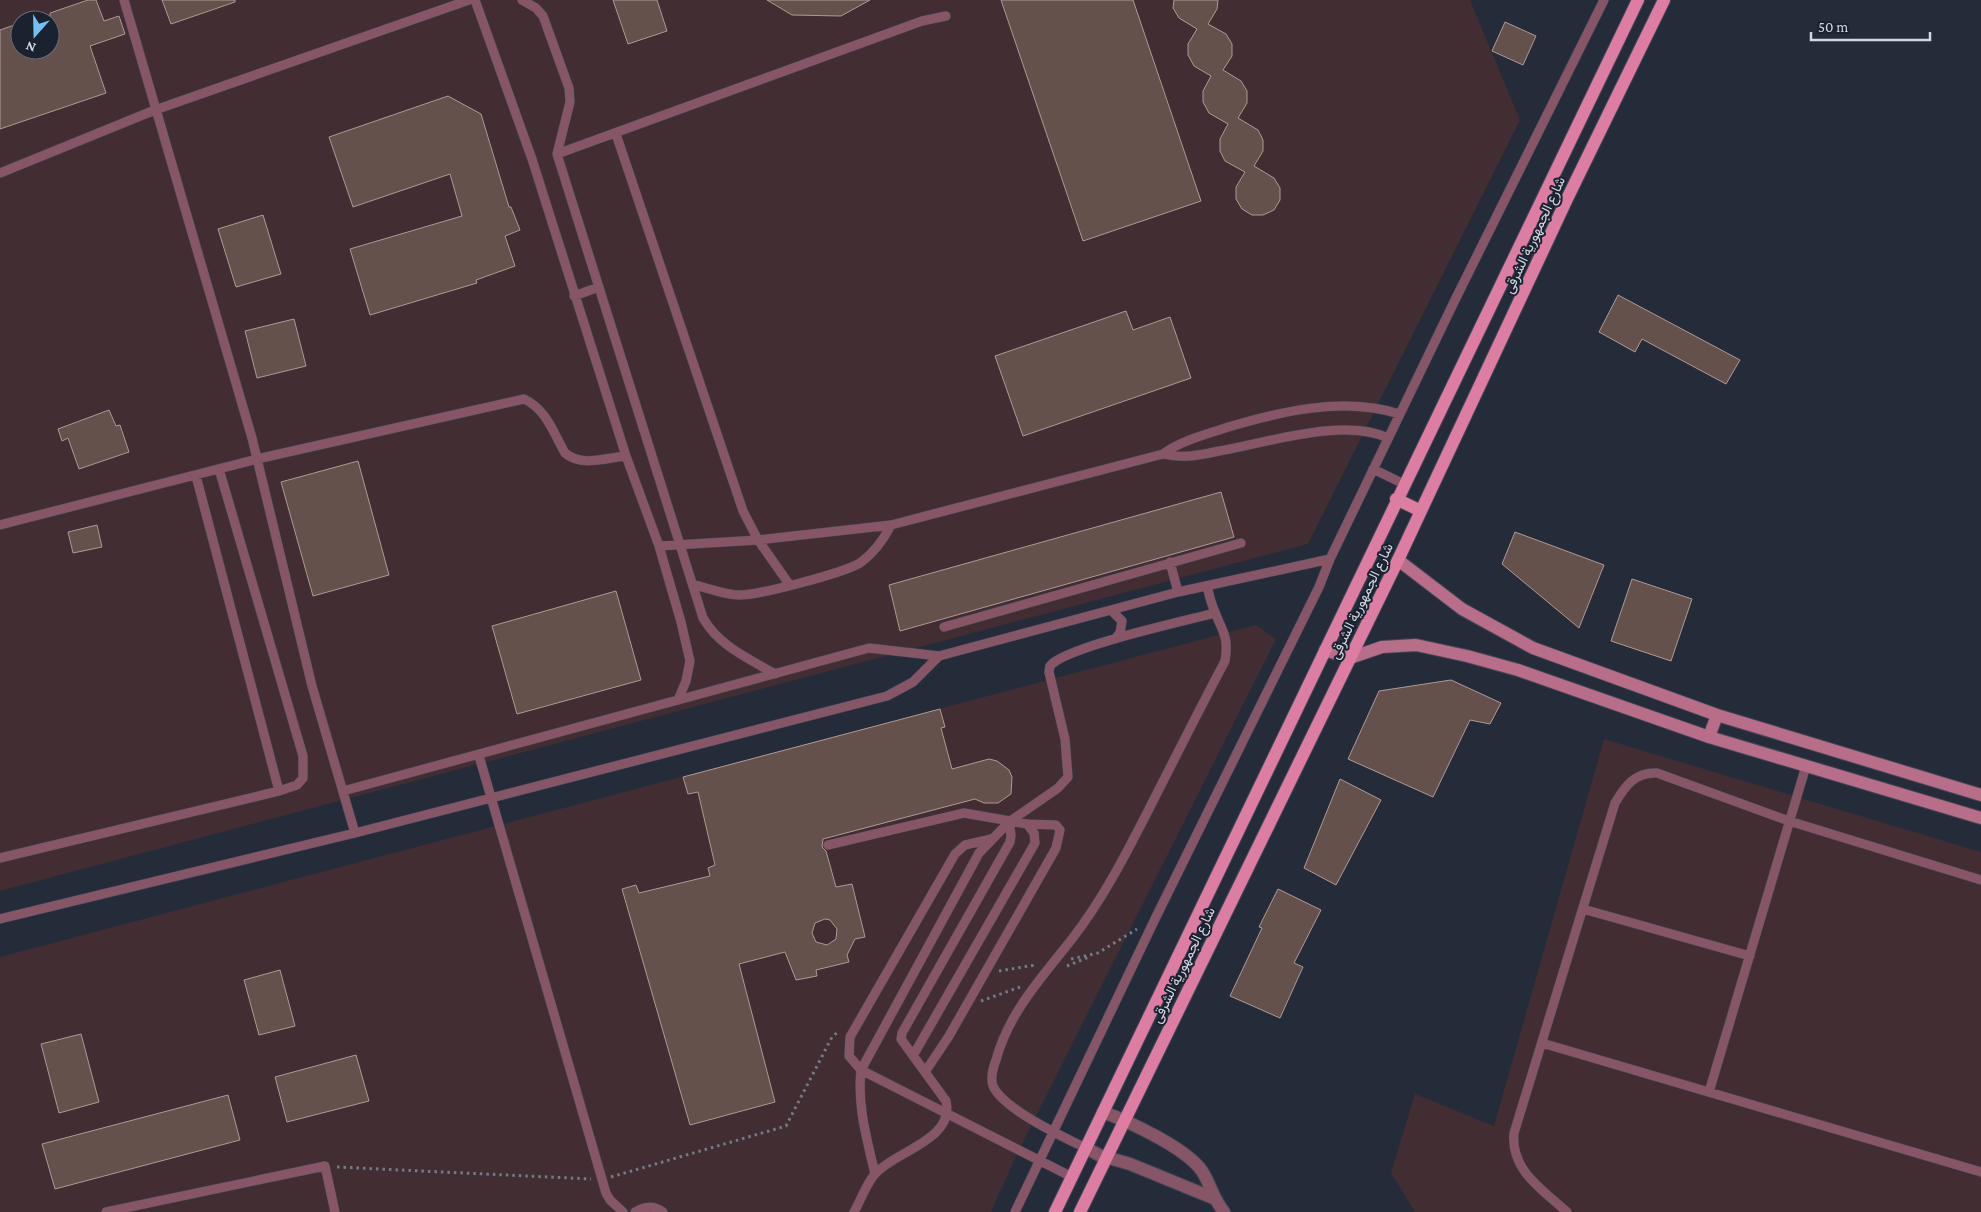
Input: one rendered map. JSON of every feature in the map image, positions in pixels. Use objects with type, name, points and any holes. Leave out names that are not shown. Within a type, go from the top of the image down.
[{"type":"main road","name":"شارع الجمهورية الشرقى","points":[[1055,1212],[1396,499],[1638,0]]},
{"type":"main road","name":"شارع الجمهورية الشرقى","points":[[1080,1212],[1398,560],[1562,208],[1664,0]]},
{"type":"main road","points":[[1396,499],[1421,511]]},
{"type":"main road","points":[[1398,560],[1462,609],[1526,644],[1717,715],[1981,795]]},
{"type":"main road","points":[[1325,650],[1350,658],[1382,647],[1416,645],[1467,656],[1518,670],[1709,738],[1981,818]]},
{"type":"main road","points":[[1709,738],[1717,715]]},
{"type":"street","points":[[1103,1112],[1166,1142],[1188,1157],[1201,1170],[1213,1198],[1224,1212]]},
{"type":"street","points":[[1086,1148],[1213,1198]]},
{"type":"lane","points":[[124,0],[257,459],[312,686],[355,833]]},
{"type":"lane","points":[[0,173],[155,110],[468,0]]},
{"type":"lane","points":[[475,0],[532,159],[626,456],[659,546],[690,661],[686,681],[678,700]]},
{"type":"lane","points":[[522,0],[536,8],[543,16],[569,88],[570,102],[557,154],[694,584],[703,618],[712,632],[722,642],[775,674]]},
{"type":"lane","points":[[1015,1212],[1155,919],[1319,587],[1330,559],[1399,414],[1604,0]]},
{"type":"lane","points":[[557,154],[922,21],[946,16]]},
{"type":"lane","points":[[616,134],[743,511],[758,540],[789,584]]},
{"type":"lane","points":[[574,296],[599,287]]},
{"type":"lane","points":[[0,525],[257,459],[524,399],[535,404],[544,414],[565,453],[570,458],[579,461],[626,456]]},
{"type":"lane","points":[[659,546],[758,540],[891,525],[1163,454],[1186,440],[1247,422],[1294,412],[1356,406],[1399,414]]},
{"type":"lane","points":[[1163,454],[1186,457],[1301,435],[1352,429],[1370,431],[1388,438]]},
{"type":"lane","points":[[0,858],[279,791],[300,783],[305,771],[302,756],[219,469]]},
{"type":"lane","points":[[1373,469],[1404,484]]},
{"type":"lane","points":[[196,476],[279,791]]},
{"type":"lane","points":[[694,584],[739,595],[754,594],[843,570],[858,563],[872,553],[883,540],[891,525]]},
{"type":"lane","points":[[944,627],[1241,543]]},
{"type":"lane","points":[[342,791],[479,756],[869,648],[939,656],[1178,592],[1330,559]]},
{"type":"lane","points":[[1170,562],[1178,592]]},
{"type":"lane","points":[[1086,1148],[1053,1132],[1010,1105],[1002,1098],[993,1085],[992,1073],[998,1052],[1015,1012],[1073,938],[1115,873],[1225,661],[1228,646],[1226,636],[1215,613],[1206,586]]},
{"type":"lane","points":[[1111,610],[1122,621],[1120,633],[1116,639]]},
{"type":"lane","points":[[875,1174],[861,1116],[859,1086],[861,1070],[979,853],[1009,822],[1058,788],[1068,777],[1065,739],[1049,672],[1050,666],[1063,656],[1116,639],[1215,613]]},
{"type":"lane","points":[[0,919],[355,833],[492,796],[887,696],[913,682],[939,656]]},
{"type":"lane","points":[[479,756],[606,1193],[610,1200],[623,1212]]},
{"type":"lane","points":[[1709,1092],[1806,766]]},
{"type":"lane","points":[[1567,1212],[1521,1168],[1514,1150],[1514,1133],[1615,803],[1626,786],[1638,776],[1657,773],[1790,821],[1981,880]]},
{"type":"lane","points":[[828,845],[964,813],[1009,822],[1056,825],[1060,830],[1056,848],[949,1036],[925,1072]]},
{"type":"lane","points":[[854,1212],[875,1174],[938,1131],[947,1114],[946,1101],[914,1054],[901,1039],[902,1033],[1010,842],[1012,835],[1009,822]]},
{"type":"lane","points":[[914,1054],[1035,843],[1034,833],[1026,824]]},
{"type":"lane","points":[[992,839],[966,846],[955,854],[850,1037],[849,1056],[861,1070],[1072,1176]]},
{"type":"lane","points":[[1583,909],[1750,956]]},
{"type":"lane","points":[[1542,1043],[1981,1172]]},
{"type":"lane","points":[[106,1212],[325,1166],[335,1212]]},
{"type":"lane","points":[[636,1212],[644,1207],[653,1207],[663,1212]]},
{"type":"shaded area","points":[[0,0],[1470,0],[1520,120],[1308,544],[0,891]]},
{"type":"shaded area","points":[[1256,625],[1276,639],[1016,1156],[991,1212],[0,1212],[0,957]]},
{"type":"shaded area","points":[[1604,739],[1981,852],[1981,1212],[1415,1212],[1391,1173],[1415,1094],[1494,1126]]},
{"type":"building","points":[[88,0],[96,0],[104,21],[119,16],[125,34],[90,46],[106,93],[0,129],[0,30],[10,26],[10,60],[60,60],[59,10]]},
{"type":"building","points":[[162,0],[235,0],[235,2],[171,24]]},
{"type":"building","points":[[613,0],[657,0],[667,31],[628,44]]},
{"type":"building","points":[[767,0],[870,0],[841,16],[792,15]]},
{"type":"building","points":[[1001,0],[1133,0],[1201,201],[1083,241]]},
{"type":"building","points":[[1174,0],[1218,0],[1217,9],[1208,24],[1226,34],[1232,44],[1232,56],[1223,70],[1241,81],[1247,91],[1247,103],[1238,118],[1258,130],[1263,140],[1263,151],[1254,166],[1274,178],[1280,188],[1280,200],[1274,210],[1263,215],[1252,215],[1242,209],[1236,199],[1236,187],[1245,172],[1225,161],[1220,151],[1220,139],[1228,124],[1209,113],[1203,102],[1203,91],[1211,76],[1194,66],[1188,55],[1188,44],[1197,29],[1179,18],[1173,8]]},
{"type":"building","points":[[1505,22],[1536,36],[1523,65],[1492,51]]},
{"type":"building","points":[[448,96],[481,114],[509,207],[511,207],[520,230],[505,236],[515,266],[476,280],[477,283],[370,315],[350,249],[462,216],[450,174],[353,207],[329,137]]},
{"type":"building","points":[[263,215],[281,274],[236,287],[218,229]]},
{"type":"building","points":[[1618,295],[1740,360],[1726,384],[1642,339],[1635,352],[1599,332]]},
{"type":"building","points":[[1126,311],[1133,330],[1170,317],[1191,378],[1023,436],[995,356]]},
{"type":"building","points":[[294,319],[306,366],[257,378],[245,331]]},
{"type":"building","points":[[109,410],[116,426],[120,425],[129,452],[79,469],[68,438],[62,441],[58,429]]},
{"type":"building","points":[[358,461],[389,575],[313,596],[281,482]]},
{"type":"building","points":[[1221,492],[1234,537],[900,631],[889,585]]},
{"type":"building","points":[[97,525],[102,547],[73,553],[68,532]]},
{"type":"building","points":[[1515,532],[1604,565],[1579,628],[1502,564]]},
{"type":"building","points":[[1632,579],[1692,599],[1671,661],[1611,641]]},
{"type":"building","points":[[616,591],[641,680],[517,714],[492,626]]},
{"type":"building","points":[[1451,680],[1501,703],[1490,724],[1470,720],[1433,797],[1348,759],[1379,691]]},
{"type":"building","points":[[940,709],[945,727],[941,728],[952,769],[989,759],[997,761],[1009,770],[1012,777],[1011,794],[998,803],[984,803],[975,799],[823,839],[822,847],[826,851],[836,887],[852,884],[865,937],[855,939],[847,955],[849,962],[816,970],[817,976],[796,980],[785,952],[739,964],[775,1102],[690,1125],[622,889],[636,885],[639,893],[710,876],[708,868],[715,865],[698,792],[688,794],[683,777]],"holes":[[[825,919],[830,920],[837,929],[836,939],[827,945],[816,942],[812,933],[815,923]]]},
{"type":"building","points":[[1340,779],[1381,800],[1336,885],[1304,868]]},
{"type":"building","points":[[1278,889],[1321,910],[1294,963],[1303,967],[1280,1018],[1230,996],[1262,928],[1259,927]]},
{"type":"building","points":[[280,970],[295,1026],[259,1035],[244,980]]},
{"type":"building","points":[[81,1034],[99,1102],[59,1113],[41,1044]]},
{"type":"building","points":[[356,1055],[369,1101],[287,1122],[275,1077]]},
{"type":"building","points":[[228,1095],[240,1140],[55,1189],[42,1144]]}]
